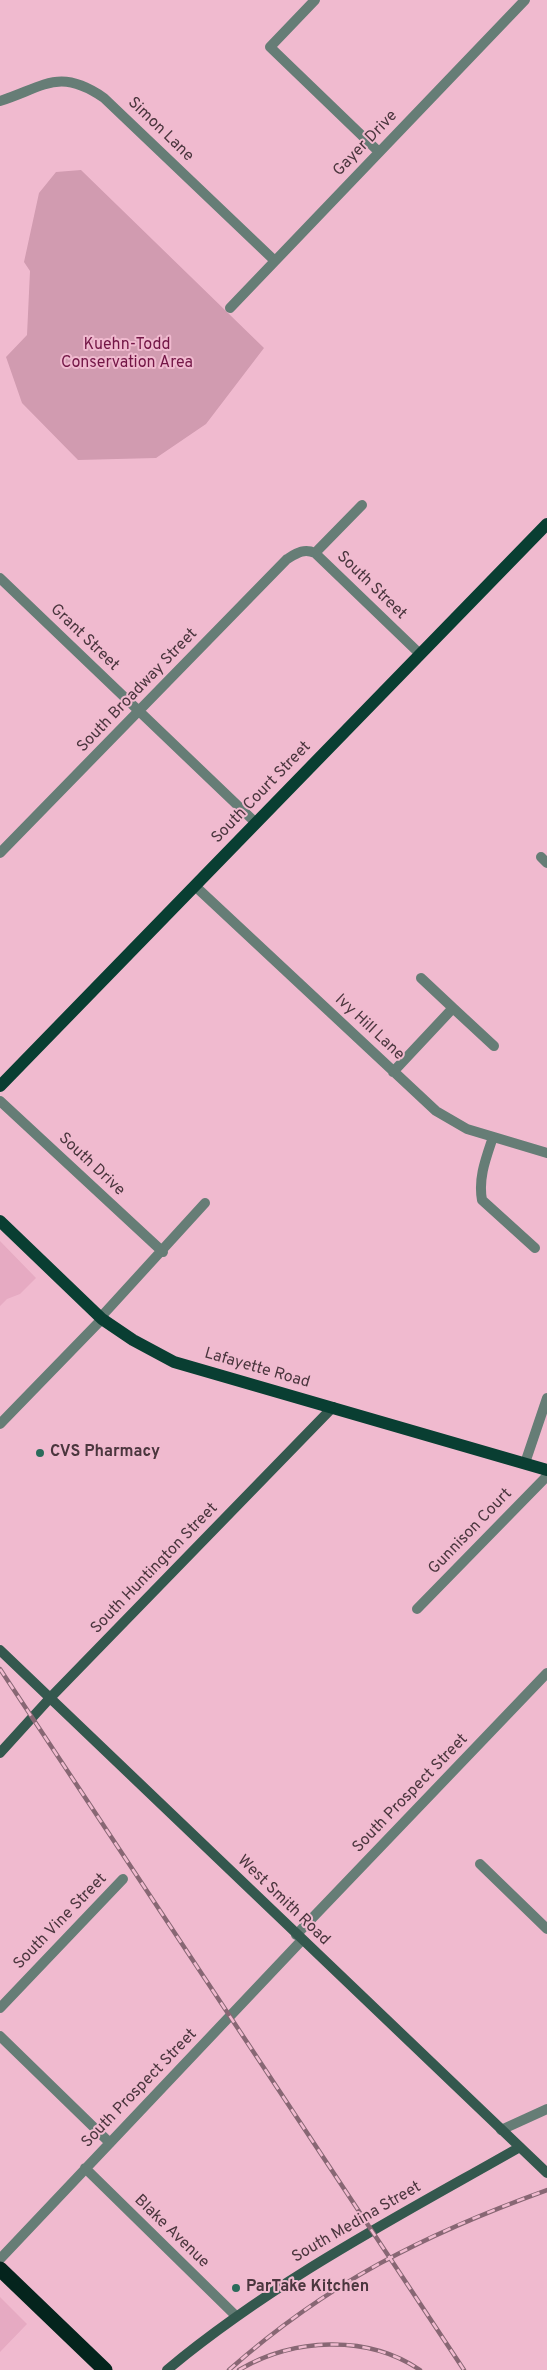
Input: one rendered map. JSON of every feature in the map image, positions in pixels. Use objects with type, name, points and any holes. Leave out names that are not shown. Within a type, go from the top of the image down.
[{"type":"highway","points":[[0,2269],[106,2370]]},
{"type":"main road","name":"South Court Street","points":[[0,1086],[547,524]]},
{"type":"main road","name":"Lafayette Road","points":[[0,1221],[101,1318],[133,1340],[174,1362],[547,1470]]},
{"type":"street","points":[[315,0],[270,47],[379,152]]},
{"type":"street","name":"Gayer Drive","points":[[230,308],[525,0]]},
{"type":"street","name":"Simon Lane","points":[[0,101],[42,84],[54,82],[74,84],[94,91],[104,98],[275,261]]},
{"type":"street","points":[[315,553],[362,505]]},
{"type":"street","name":"South Street","points":[[298,552],[308,550],[315,553],[420,654]]},
{"type":"street","name":"South Broadway Street","points":[[0,853],[287,559],[298,552]]},
{"type":"street","name":"Grant Street","points":[[0,578],[256,823]]},
{"type":"street","name":"Ivy Hill Lane","points":[[194,886],[436,1111],[450,1120],[493,1137],[547,1152]]},
{"type":"street","points":[[421,978],[494,1046]]},
{"type":"street","points":[[393,1072],[453,1008]]},
{"type":"street","name":"South Drive","points":[[0,1101],[163,1252]]},
{"type":"street","points":[[493,1137],[484,1164],[480,1189],[482,1200],[535,1248]]},
{"type":"street","points":[[0,1424],[163,1252],[205,1203]]},
{"type":"street","points":[[525,1463],[547,1398]]},
{"type":"street","name":"South Huntington Street","points":[[0,1753],[50,1698],[333,1407]]},
{"type":"street","name":"Gunnison Court","points":[[417,1609],[547,1476]]},
{"type":"street","name":"West Smith Road","points":[[0,1650],[299,1938],[547,2173]]},
{"type":"street","name":"South Prospect Street","points":[[0,2259],[547,1673]]},
{"type":"street","points":[[480,1864],[547,1929]]},
{"type":"street","name":"South Vine Street","points":[[0,2008],[123,1879]]},
{"type":"street","points":[[0,2036],[110,2143]]},
{"type":"street","points":[[501,2130],[547,2109]]},
{"type":"street","name":"South Medina Street","points":[[167,2370],[236,2316],[343,2247],[520,2147]]},
{"type":"street","name":"Blake Avenue","points":[[85,2168],[236,2316]]},
{"type":"shaded area","points":[[0,1241],[36,1278],[20,1294],[7,1299],[0,1306]]},
{"type":"shaded area","points":[[0,2297],[27,2324],[0,2352]]},
{"type":"green space","name":"Kuehn-Todd Conservation Area","points":[[81,170],[264,348],[206,424],[156,458],[78,460],[22,403],[6,357],[27,335],[30,271],[24,262],[39,193],[56,172]]},
{"type":"railway","points":[[0,1669],[464,2370]]},
{"type":"railway","points":[[229,2370],[303,2311],[379,2264],[460,2224],[547,2190]]},
{"type":"railway","points":[[239,2370],[260,2359],[283,2351],[306,2346],[330,2344],[377,2350],[399,2358],[420,2370]]},
{"type":"place","name":"CVS Pharmacy","points":[[40,1453]]},
{"type":"place","name":"ParTake Kitchen","points":[[236,2288]]}]
